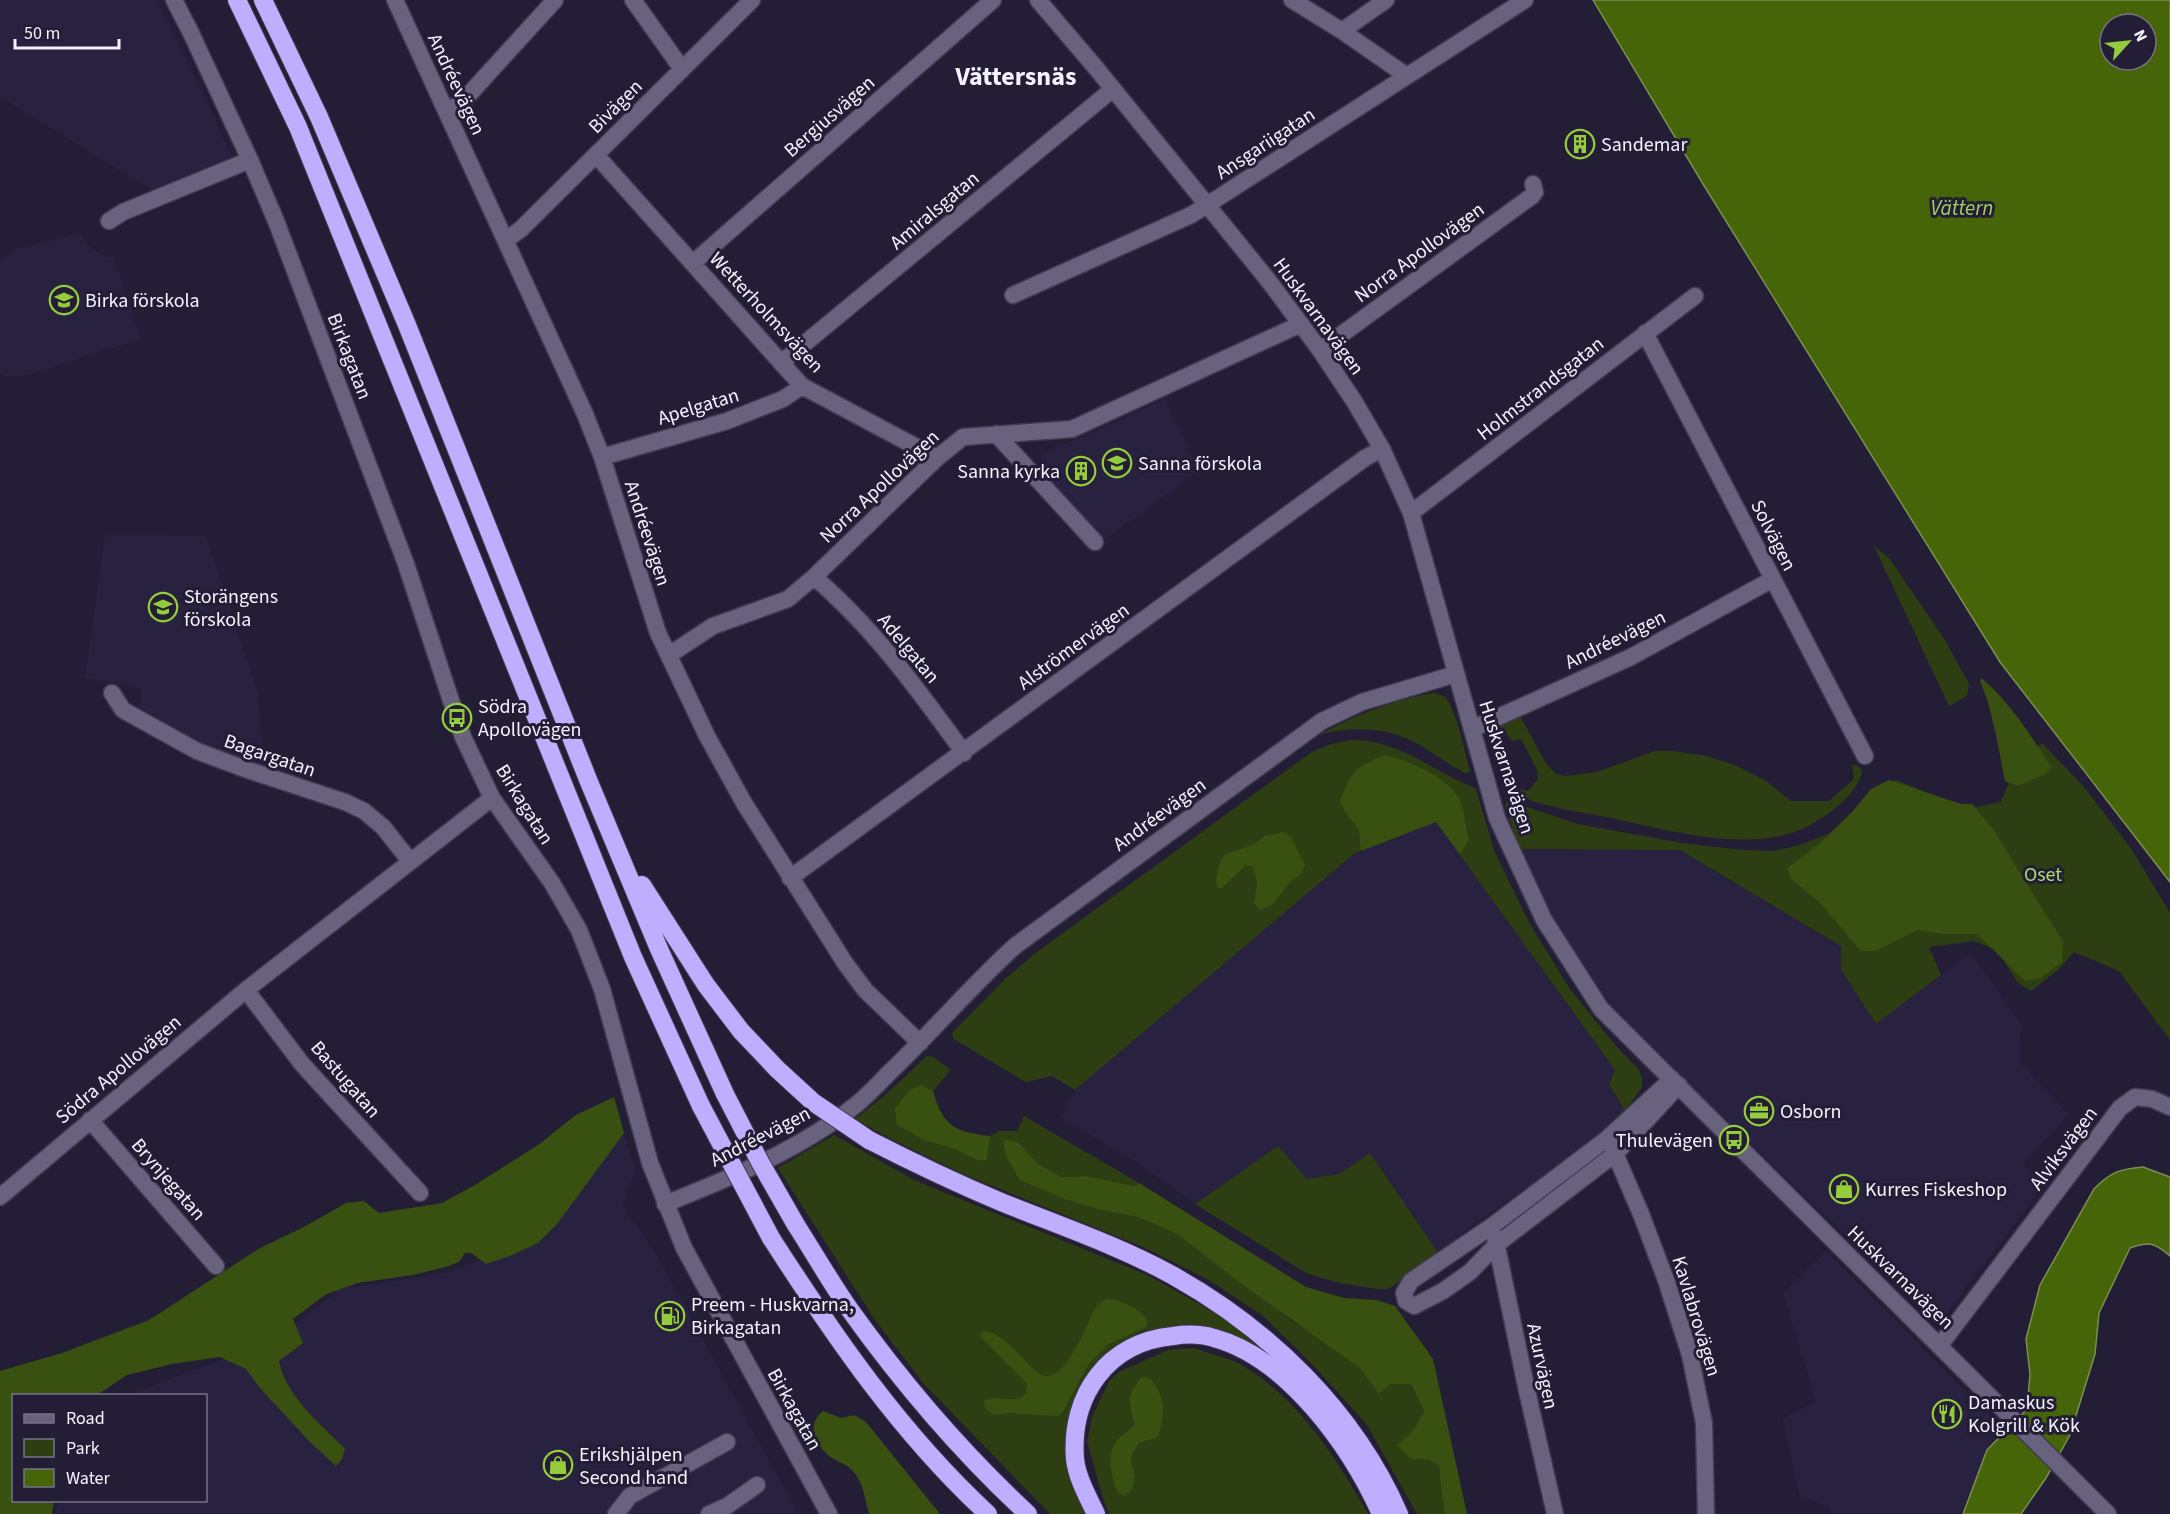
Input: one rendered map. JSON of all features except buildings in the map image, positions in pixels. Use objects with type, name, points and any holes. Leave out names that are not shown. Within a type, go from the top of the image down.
[{"type":"highway","points":[[237,0],[298,128],[633,957],[701,1106],[771,1238],[826,1324],[888,1405],[985,1511]]},
{"type":"highway","points":[[263,0],[319,117],[408,325],[589,782],[659,949],[759,1162],[850,1309],[910,1389],[970,1456],[1028,1514]]},
{"type":"highway","points":[[589,782],[647,894],[706,985],[741,1031],[813,1102],[869,1140],[931,1172],[1113,1247],[1171,1274],[1223,1307],[1264,1338],[1302,1372],[1340,1416],[1364,1450],[1399,1514]]},
{"type":"highway","points":[[1096,1514],[1084,1490],[1075,1461],[1075,1432],[1081,1406],[1088,1390],[1110,1362],[1128,1348],[1155,1337],[1184,1334],[1213,1337],[1239,1347],[1290,1384],[1335,1435],[1357,1468],[1382,1514]]},
{"type":"street","name":"Birkagatan","points":[[174,0],[250,160],[338,382],[410,573],[460,727],[492,798],[552,883],[579,930],[602,989],[644,1143],[665,1204],[684,1248],[829,1514]]},
{"type":"street","name":"Andréevägen","points":[[395,0],[571,379],[602,457],[658,633],[707,736],[744,803],[845,963],[865,990],[920,1043]]},
{"type":"street","points":[[447,112],[464,100],[555,0]]},
{"type":"street","points":[[633,0],[682,69]]},
{"type":"street","name":"Bivägen","points":[[506,240],[521,229],[752,0]]},
{"type":"street","name":"Bergiusvägen","points":[[693,263],[993,0]]},
{"type":"street","name":"Huskvarnavägen","points":[[1038,0],[1113,89],[1301,324],[1354,400],[1382,449],[1411,513],[1497,818],[1544,920],[1601,1009],[1940,1345],[2061,1469],[2109,1514]]},
{"type":"street","points":[[1292,0],[1407,76]]},
{"type":"street","points":[[1342,31],[1386,0]]},
{"type":"street","name":"Ansgariigatan","points":[[1012,295],[1207,205],[1524,0]]},
{"type":"street","name":"Amiralsgatan","points":[[781,363],[1113,89]]},
{"type":"street","name":"Wetterholmsvägen","points":[[596,155],[802,386],[937,458]]},
{"type":"street","points":[[109,221],[123,212],[250,160]]},
{"type":"street","name":"Norra Apollovägen","points":[[1320,350],[1532,196],[1535,192],[1533,184]]},
{"type":"street","name":"Holmstrandsgatan","points":[[1411,513],[1695,296]]},
{"type":"street","name":"Norra Apollovägen","points":[[669,655],[713,626],[788,599],[814,577],[937,458],[963,437],[1072,429],[1301,324]]},
{"type":"street","name":"Solvägen","points":[[1645,333],[1865,756]]},
{"type":"street","name":"Apelgatan","points":[[602,457],[727,421],[783,399],[802,386]]},
{"type":"street","points":[[996,434],[1095,542]]},
{"type":"street","name":"Alströmervägen","points":[[790,878],[1365,458],[1382,449]]},
{"type":"street","name":"Adelgatan","points":[[814,577],[839,598],[912,681],[964,753]]},
{"type":"street","name":"Andréevägen","points":[[1472,729],[1631,657],[1773,579]]},
{"type":"street","name":"Andréevägen","points":[[665,1204],[783,1153],[858,1103],[920,1043],[991,967],[1015,946],[1295,739],[1322,721],[1362,702],[1456,674]]},
{"type":"street","name":"Bagargatan","points":[[112,693],[123,710],[197,751],[345,802],[364,811],[384,827],[410,861]]},
{"type":"street","name":"Södra Apollovägen","points":[[0,1197],[246,990],[492,798]]},
{"type":"street","name":"Bastugatan","points":[[246,990],[302,1064],[420,1192]]},
{"type":"street","points":[[1612,1146],[1411,1281],[1404,1293],[1407,1301],[1414,1306],[1443,1291],[1470,1272],[1496,1245],[1612,1146],[1675,1082]]},
{"type":"street","name":"Alviksvägen","points":[[1940,1345],[2120,1108],[2135,1097],[2152,1099],[2170,1107]]},
{"type":"street","name":"Brynjegatan","points":[[90,1120],[216,1266]]},
{"type":"street","name":"Kavlabrovägen","points":[[1612,1146],[1666,1280],[1690,1355],[1704,1423],[1706,1514]]},
{"type":"street","name":"Azurvägen","points":[[1492,1226],[1555,1514]]},
{"type":"street","points":[[616,1514],[630,1496],[727,1442]]},
{"type":"street","points":[[709,1514],[727,1506],[756,1485]]},
{"type":"shaded area","points":[[0,0],[157,0],[210,107],[238,173],[168,200],[0,97]]},
{"type":"shaded area","name":"Birka förskola","points":[[81,233],[86,242],[96,251],[107,257],[114,257],[141,339],[24,376],[6,377],[0,373],[0,261],[16,249]]},
{"type":"shaded area","name":"Sanna förskola","points":[[1165,399],[1198,471],[1103,541],[1038,472],[1042,454]]},
{"type":"shaded area","name":"Storängens förskola","points":[[105,534],[206,536],[258,693],[264,766],[181,736],[135,710],[136,706],[141,706],[141,688],[85,678]]},
{"type":"shaded area","points":[[1981,678],[2001,697],[2037,745],[2052,768],[2045,774],[2019,786],[2005,781]]},
{"type":"shaded area","points":[[1384,755],[1428,771],[1456,794],[1461,803],[1469,839],[1463,850],[1459,853],[1436,822],[1361,851],[1359,830],[1340,801],[1355,772]]},
{"type":"shaded area","points":[[1889,780],[1961,804],[1972,804],[1993,829],[2063,942],[2062,962],[2041,978],[2025,981],[1977,934],[1943,934],[1917,930],[1876,951],[1861,951],[1821,904],[1792,880],[1787,868],[1818,845],[1852,812],[1871,789]]},
{"type":"shaded area","points":[[1436,822],[1615,1070],[1609,1084],[1625,1111],[1578,1151],[1469,1228],[1439,1254],[1370,1153],[1339,1174],[1307,1179],[1278,1146],[1195,1204],[1136,1162],[1061,1118],[1075,1090],[1355,853]]},
{"type":"shaded area","points":[[1284,832],[1291,837],[1305,865],[1301,874],[1290,882],[1273,904],[1260,910],[1254,903],[1257,884],[1254,867],[1246,865],[1222,888],[1218,888],[1217,876],[1224,855],[1254,844],[1265,836]]},
{"type":"shaded area","points":[[1520,849],[1680,850],[1841,946],[1841,970],[1876,1024],[1971,953],[2021,1024],[2020,1062],[2069,1115],[2023,1164],[2044,1185],[1947,1313],[1937,1316],[1926,1312],[1652,1049],[1612,1007],[1569,945],[1548,909]]},
{"type":"shaded area","points":[[921,1085],[933,1091],[941,1112],[952,1125],[967,1132],[990,1136],[987,1160],[979,1161],[957,1150],[927,1141],[897,1125],[895,1108],[910,1090]]},
{"type":"shaded area","points":[[614,1097],[624,1133],[557,1224],[538,1243],[486,1264],[471,1253],[465,1253],[459,1262],[449,1266],[413,1275],[357,1283],[325,1295],[293,1319],[303,1343],[279,1361],[296,1398],[345,1449],[342,1459],[336,1466],[309,1441],[259,1387],[246,1369],[220,1357],[172,1364],[127,1375],[98,1394],[12,1394],[12,1502],[54,1502],[52,1514],[0,1514],[0,1371],[62,1353],[149,1320],[260,1248],[346,1203],[364,1201],[379,1213],[442,1203],[538,1145],[576,1115]]},
{"type":"shaded area","points":[[624,1133],[635,1170],[623,1206],[658,1257],[798,1514],[55,1514],[59,1502],[207,1502],[207,1394],[129,1394],[271,1342],[340,1289],[450,1272],[545,1236]]},
{"type":"shaded area","points":[[1003,1139],[1018,1142],[1037,1163],[1061,1177],[1087,1176],[1134,1186],[1139,1183],[1306,1287],[1344,1298],[1376,1300],[1395,1306],[1433,1359],[1467,1514],[1445,1514],[1439,1465],[1428,1460],[1411,1459],[1397,1445],[1413,1431],[1424,1411],[1411,1384],[1391,1384],[1379,1394],[1360,1368],[1251,1291],[1177,1234],[1138,1217],[1101,1210],[1062,1198],[1020,1180],[1006,1156]]},
{"type":"shaded area","points":[[1826,1251],[1999,1424],[1960,1514],[1829,1514],[1831,1507],[1800,1497],[1782,1419],[1816,1401],[1783,1293]]},
{"type":"shaded area","points":[[1107,1299],[1136,1309],[1148,1321],[1146,1327],[1109,1344],[1089,1363],[1062,1413],[1057,1416],[1009,1413],[996,1415],[989,1412],[984,1401],[1017,1399],[1026,1392],[1027,1384],[980,1336],[983,1331],[1002,1339],[1041,1374],[1052,1375],[1064,1366],[1078,1345],[1095,1309]]},
{"type":"shaded area","points":[[1142,1377],[1149,1378],[1159,1392],[1163,1406],[1162,1420],[1158,1437],[1139,1443],[1132,1454],[1131,1462],[1135,1476],[1132,1489],[1124,1496],[1118,1493],[1114,1481],[1111,1453],[1117,1441],[1135,1425],[1130,1400],[1133,1389]]},
{"type":"shaded area","points":[[823,1411],[841,1418],[854,1415],[866,1422],[940,1514],[869,1514],[856,1474],[828,1455],[816,1439],[815,1422]]},
{"type":"green space","points":[[1874,546],[1889,558],[1945,640],[1969,684],[1967,696],[1949,706]]},
{"type":"green space","points":[[1434,693],[1446,697],[1460,733],[1470,772],[1465,773],[1421,746],[1391,733],[1355,729],[1319,735],[1375,709],[1404,699]]},
{"type":"green space","points":[[1520,716],[1545,762],[1556,774],[1565,776],[1597,772],[1655,751],[1673,751],[1707,756],[1737,766],[1766,781],[1791,801],[1829,801],[1854,779],[1852,764],[1862,771],[1854,789],[1844,800],[1825,816],[1801,829],[1776,837],[1752,839],[1728,839],[1677,832],[1562,809],[1519,795],[1505,777],[1488,739],[1489,732],[1505,767],[1519,789],[1528,791],[1538,779],[1537,770],[1521,739],[1512,741],[1498,725]]},
{"type":"green space","points":[[1352,740],[1392,747],[1476,789],[1495,853],[1530,924],[1569,988],[1615,1045],[1639,1070],[1642,1087],[1625,1111],[1609,1084],[1615,1070],[1436,822],[1355,853],[1075,1090],[1052,1076],[1026,1082],[954,1039],[953,1032],[1005,979],[1037,952],[1312,752],[1331,744]]},
{"type":"green space","name":"Oset","points":[[2043,744],[2084,787],[2132,850],[2170,913],[2170,1040],[2119,971],[2074,952],[2057,971],[2031,991],[2018,983],[1997,950],[1974,941],[1929,947],[1941,975],[1876,1024],[1841,970],[1841,946],[1680,850],[1520,849],[1505,806],[1506,802],[1512,802],[1578,824],[1682,843],[1743,850],[1774,851],[1800,845],[1830,833],[1792,880],[1821,904],[1876,788],[1896,780],[1948,801],[1977,807],[2001,802],[2015,767],[2027,748]]},
{"type":"green space","points":[[927,1056],[933,1057],[951,1070],[933,1091],[921,1085],[927,1141],[957,1150],[979,1161],[987,1160],[990,1136],[999,1131],[1017,1131],[1024,1116],[1139,1183],[1134,1186],[1087,1176],[1061,1177],[1037,1163],[1018,1142],[1003,1140],[1101,1210],[1138,1217],[1177,1234],[1292,1321],[1391,1384],[1411,1384],[1424,1411],[1413,1431],[1411,1459],[1428,1460],[1439,1465],[1445,1514],[1417,1514],[1367,1425],[1314,1366],[1262,1315],[1207,1279],[1143,1247],[963,1174],[855,1119]]},
{"type":"green space","points":[[834,1135],[914,1180],[1147,1275],[1219,1315],[1264,1346],[1332,1421],[1215,1331],[1189,1324],[1143,1331],[1117,1348],[1072,1411],[1089,1514],[1050,1514],[924,1384],[875,1320],[778,1168]]},
{"type":"green space","points":[[1278,1146],[1307,1179],[1339,1174],[1370,1153],[1439,1254],[1388,1289],[1339,1283],[1306,1273],[1195,1204]]},
{"type":"green space","points":[[1194,1348],[1245,1367],[1283,1397],[1300,1414],[1330,1452],[1368,1514],[1110,1514],[1105,1505],[1087,1442],[1092,1417],[1109,1381],[1119,1372],[1168,1350]]},
{"type":"water","name":"Vättern","points":[[1593,0],[2170,0],[2170,882],[2000,662],[1703,184]]},
{"type":"water","points":[[2143,1167],[2170,1177],[2170,1256],[2152,1244],[2130,1248],[2099,1313],[2095,1354],[2070,1435],[2046,1478],[2021,1514],[1963,1514],[1987,1450],[2027,1409],[2030,1374],[2026,1339],[2040,1285],[2094,1189],[2116,1172]]},
{"type":"place","name":"Sandemar","points":[[1580,144]]},
{"type":"place","name":"Birka förskola","points":[[64,300]]},
{"type":"place","name":"Sanna förskola","points":[[1117,463]]},
{"type":"place","name":"Sanna kyrka","points":[[1081,471]]},
{"type":"place","name":"Storängens förskola","points":[[163,607]]},
{"type":"place","name":"Södra Apollovägen","points":[[457,718]]},
{"type":"place","name":"Osborn","points":[[1759,1111]]},
{"type":"place","name":"Thulevägen","points":[[1734,1140]]},
{"type":"place","name":"Kurres Fiskeshop","points":[[1844,1189]]},
{"type":"place","name":"Preem - Huskvarna, Birkagatan","points":[[670,1316]]},
{"type":"place","name":"Damaskus Kolgrill & Kök","points":[[1947,1414]]},
{"type":"place","name":"Erikshjälpen Second hand","points":[[558,1465]]},
{"type":"district","name":"Vättersnäs","points":[[1016,76]]}]
